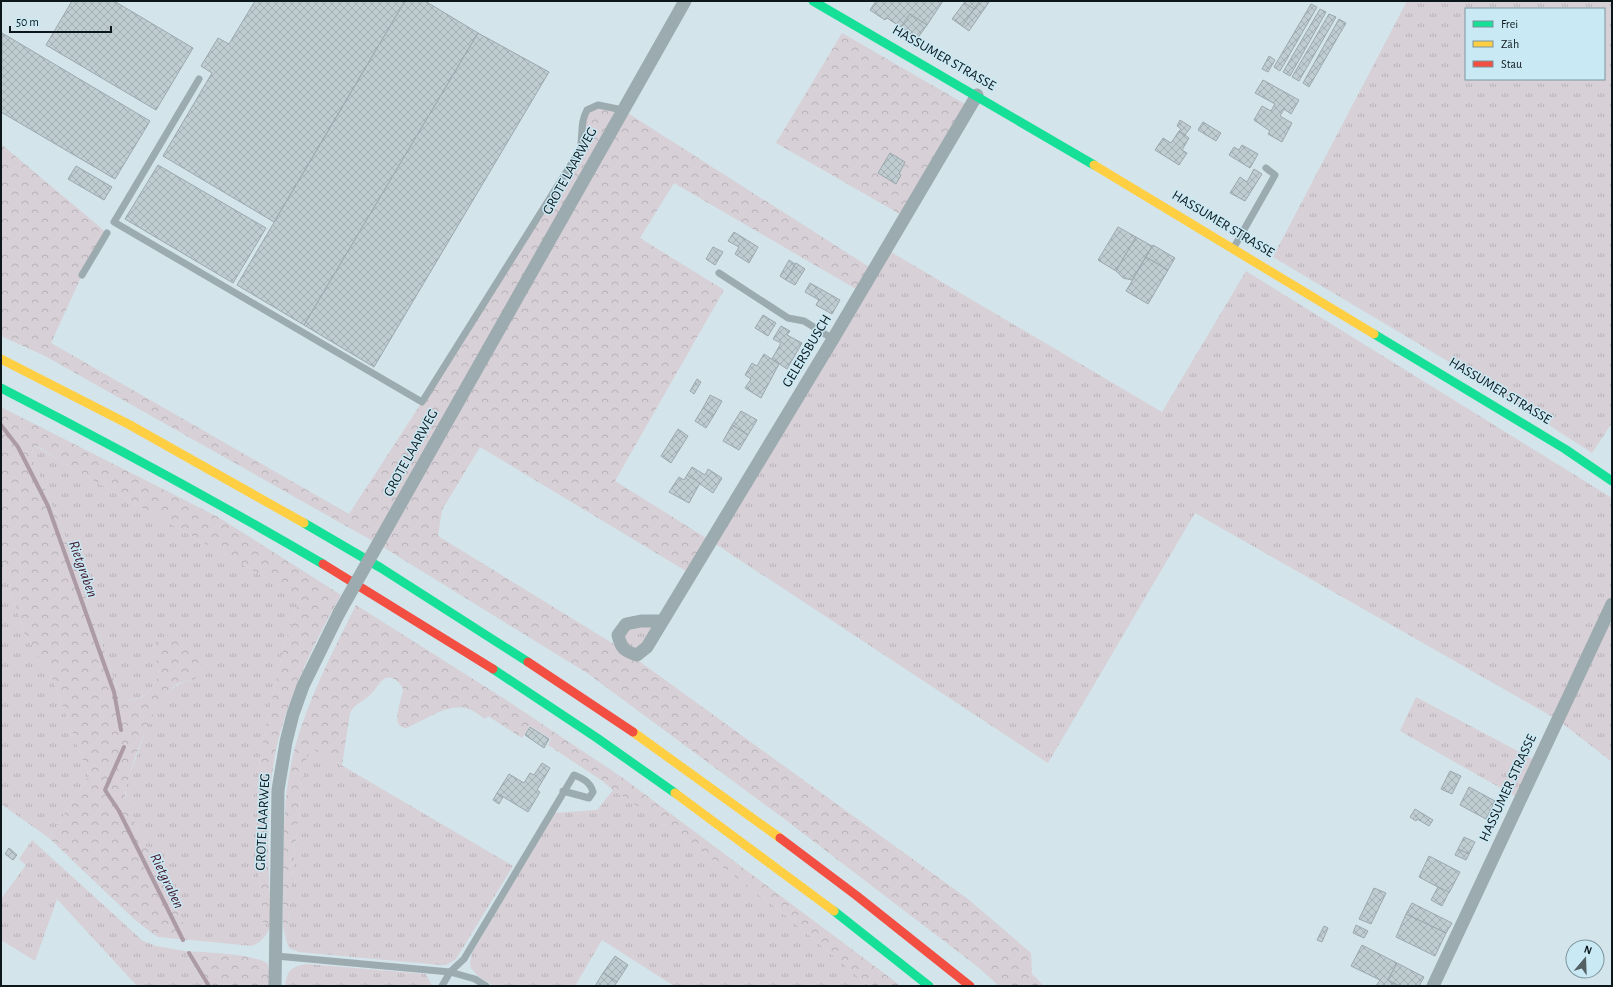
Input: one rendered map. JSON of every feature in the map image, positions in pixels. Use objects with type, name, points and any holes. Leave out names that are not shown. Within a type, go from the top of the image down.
[{"type":"main road","name":"HASSUMER STRASSE","points":[[813,1],[977,95],[1565,449],[1612,481]]},
{"type":"main road","points":[[1,359],[115,417],[223,475],[412,586],[501,643],[708,784],[825,870],[970,986]]},
{"type":"main road","points":[[1,388],[111,444],[287,542],[393,606],[515,683],[612,748],[751,847],[929,986]]},
{"type":"street","name":"GROTE LAARWEG","points":[[275,986],[276,827],[278,790],[286,742],[303,686],[339,613],[685,1]]},
{"type":"street","name":"GELERSBUSCH","points":[[662,621],[833,339],[977,95]]},
{"type":"street","name":"HASSUMER STRASSE","points":[[1433,986],[1612,604]]},
{"type":"lane","points":[[199,79],[114,222],[422,402],[580,150],[583,135],[582,120],[587,110],[598,105],[623,110]]},
{"type":"lane","points":[[1233,249],[1275,175],[1266,168]]},
{"type":"lane","points":[[82,275],[107,233]]},
{"type":"lane","points":[[719,273],[788,318],[804,321],[833,339]]},
{"type":"lane","points":[[442,986],[450,972],[464,959],[563,791]]},
{"type":"lane","points":[[276,956],[450,972],[475,979],[486,986]]},
{"type":"green space","points":[[1407,1],[1612,1],[1612,423],[1592,453],[1476,378],[1273,257]]},
{"type":"green space","points":[[842,33],[970,107],[905,217],[776,143]]},
{"type":"green space","points":[[598,105],[623,110],[874,270],[861,292],[674,183],[640,238],[724,290],[615,481],[711,541],[691,574],[480,447],[442,510],[438,536],[625,651],[968,899],[1031,953],[1032,974],[1044,986],[999,986],[978,967],[787,821],[587,673],[378,544],[45,356],[1,336],[1,144],[107,233],[82,275],[51,343],[349,514],[422,402],[580,150],[582,120]]},
{"type":"green space","points":[[886,249],[1162,412],[1246,271],[1612,498],[1612,762],[1558,720],[1195,513],[1048,763],[711,541]]},
{"type":"green space","points":[[1,407],[218,517],[341,595],[314,645],[299,679],[280,733],[275,756],[271,779],[268,828],[271,924],[263,923],[258,869],[257,799],[260,755],[283,649],[300,597],[75,470],[37,446],[33,446],[32,458],[64,533],[117,688],[121,694],[127,699],[137,699],[147,693],[154,685],[158,675],[155,644],[157,640],[163,637],[170,635],[179,641],[194,655],[200,666],[201,671],[198,677],[179,683],[162,699],[144,735],[130,773],[125,795],[131,814],[191,940],[158,937],[134,919],[49,838],[89,776],[50,673],[25,635],[1,559]]},
{"type":"green space","points":[[33,446],[36,446],[75,470],[300,597],[283,649],[260,755],[257,799],[258,869],[263,923],[271,924],[264,937],[252,946],[191,940],[127,804],[126,788],[128,778],[150,720],[162,699],[170,690],[180,684],[192,680],[195,657],[170,635],[155,651],[158,673],[155,683],[151,688],[143,696],[132,700],[127,699],[121,694],[117,688],[64,533],[32,458]]},
{"type":"green space","points":[[1,559],[25,635],[50,673],[89,776],[49,838],[1,804]]},
{"type":"green space","points":[[356,605],[500,696],[623,778],[901,986],[869,986],[779,910],[680,835],[548,745],[551,739],[530,726],[522,738],[488,716],[485,719],[471,710],[461,707],[437,713],[406,728],[401,726],[398,723],[397,718],[403,689],[397,681],[392,678],[385,678],[382,680],[371,694],[357,705],[350,713],[342,765],[309,747],[302,780],[286,940],[283,925],[284,835],[290,769],[295,747],[314,692]]},
{"type":"green space","points":[[662,621],[639,652],[621,647],[626,624]]},
{"type":"green space","points":[[1416,697],[1538,762],[1520,799],[1400,731]]},
{"type":"green space","points":[[309,746],[513,866],[456,959],[446,965],[441,965],[299,952],[289,948],[286,940],[302,780]]},
{"type":"green space","points":[[613,790],[680,835],[779,910],[869,986],[674,986],[602,940],[575,986],[494,986],[479,977],[471,968],[470,963],[472,953],[554,813],[597,810]]},
{"type":"green space","points":[[32,840],[143,941],[156,946],[185,951],[205,986],[137,986],[57,899],[35,961],[1,940],[1,899],[26,865],[19,859]]},
{"type":"green space","points":[[185,951],[239,955],[267,963],[269,970],[269,986],[205,986]]},
{"type":"green space","points":[[306,964],[426,974],[432,986],[285,986],[290,970]]},
{"type":"building","points":[[72,1],[114,1],[193,48],[156,110],[46,45]]},
{"type":"building","points":[[255,1],[405,1],[274,222],[163,156],[212,73],[201,66],[218,38],[229,44]]},
{"type":"building","points":[[405,1],[425,1],[478,33],[304,325],[237,285]]},
{"type":"building","points":[[876,1],[943,1],[927,25],[910,14],[901,27],[887,18],[885,20],[870,10]]},
{"type":"building","points":[[965,1],[980,1],[974,9],[964,3]]},
{"type":"building","points":[[980,1],[989,2],[969,31],[962,26]]},
{"type":"building","points":[[964,3],[974,9],[962,26],[952,19]]},
{"type":"building","points":[[1311,4],[1317,7],[1280,71],[1274,67]]},
{"type":"building","points":[[1320,9],[1326,12],[1290,76],[1283,72]]},
{"type":"building","points":[[910,14],[927,25],[917,39],[901,27]]},
{"type":"building","points":[[1329,14],[1336,17],[1299,81],[1292,77]]},
{"type":"building","points":[[1339,19],[1346,23],[1309,87],[1303,83]]},
{"type":"building","points":[[2,33],[150,121],[115,179],[1,112]]},
{"type":"building","points":[[478,33],[549,72],[374,367],[304,325]]},
{"type":"building","points":[[1269,56],[1275,60],[1268,72],[1262,69]]},
{"type":"building","points":[[1263,80],[1299,100],[1291,114],[1284,109],[1280,116],[1292,123],[1282,142],[1268,134],[1270,131],[1254,120],[1262,106],[1271,111],[1275,104],[1255,93]]},
{"type":"building","points":[[1180,120],[1191,127],[1185,135],[1179,131],[1181,129],[1177,126]]},
{"type":"building","points":[[1203,122],[1221,133],[1216,141],[1198,130]]},
{"type":"building","points":[[1179,131],[1189,138],[1182,150],[1187,153],[1179,165],[1155,150],[1163,138],[1171,143]]},
{"type":"building","points":[[1242,145],[1258,154],[1250,168],[1229,155],[1234,147],[1239,150]]},
{"type":"building","points":[[890,153],[905,162],[899,174],[901,175],[896,184],[878,173]]},
{"type":"building","points":[[158,165],[266,228],[233,283],[125,219]]},
{"type":"building","points":[[76,166],[112,187],[104,200],[68,179]]},
{"type":"building","points":[[1254,169],[1262,174],[1245,201],[1230,193],[1240,177],[1247,182]]},
{"type":"building","points":[[1118,227],[1136,237],[1116,271],[1098,260]]},
{"type":"building","points":[[734,232],[758,247],[749,263],[735,254],[739,247],[728,241]]},
{"type":"building","points":[[1136,237],[1152,246],[1132,280],[1123,278],[1116,271]]},
{"type":"building","points":[[1153,245],[1175,258],[1168,270],[1146,257]]},
{"type":"building","points":[[713,247],[723,252],[715,265],[706,259]]},
{"type":"building","points":[[1146,257],[1168,270],[1148,304],[1126,291]]},
{"type":"building","points":[[789,260],[795,264],[786,280],[780,276]]},
{"type":"building","points":[[796,263],[805,269],[795,285],[786,280]]},
{"type":"building","points":[[810,283],[840,300],[832,314],[816,305],[819,300],[805,292]]},
{"type":"building","points":[[763,315],[776,323],[768,336],[755,328]]},
{"type":"building","points":[[781,326],[790,331],[787,335],[802,343],[787,369],[772,359],[781,343],[773,339]]},
{"type":"building","points":[[764,354],[779,364],[761,398],[745,388],[751,379],[745,375],[752,363],[757,366]]},
{"type":"building","points":[[697,379],[701,382],[694,394],[690,391]]},
{"type":"building","points":[[710,395],[722,401],[714,415],[703,408]]},
{"type":"building","points":[[703,408],[714,415],[706,428],[695,421]]},
{"type":"building","points":[[741,411],[757,420],[748,435],[732,425]]},
{"type":"building","points":[[732,425],[748,435],[739,450],[723,441]]},
{"type":"building","points":[[678,429],[688,436],[671,463],[661,456]]},
{"type":"building","points":[[692,467],[705,475],[708,469],[722,478],[713,493],[687,475]]},
{"type":"building","points":[[687,475],[700,483],[689,503],[669,492],[679,477],[684,480]]},
{"type":"building","points":[[530,727],[549,739],[544,748],[525,735]]},
{"type":"building","points":[[542,763],[550,768],[537,790],[540,792],[528,812],[497,793],[509,774],[524,783],[530,773],[534,775]]},
{"type":"building","points":[[1450,771],[1461,776],[1452,794],[1441,789]]},
{"type":"building","points":[[1469,787],[1495,801],[1486,819],[1460,805]]},
{"type":"building","points":[[497,793],[503,797],[499,804],[493,800]]},
{"type":"building","points":[[1415,809],[1433,820],[1429,826],[1410,817]]},
{"type":"building","points":[[1464,837],[1475,842],[1469,854],[1458,849]]},
{"type":"building","points":[[9,848],[17,855],[13,860],[5,854]]},
{"type":"building","points":[[1458,849],[1469,854],[1466,860],[1455,855]]},
{"type":"building","points":[[1429,856],[1460,872],[1449,893],[1419,877]]},
{"type":"building","points":[[1438,887],[1449,892],[1442,906],[1431,900]]},
{"type":"building","points":[[1374,888],[1386,893],[1371,924],[1359,919]]},
{"type":"building","points":[[1412,903],[1452,923],[1446,933],[1406,914]]},
{"type":"building","points":[[1406,914],[1446,933],[1435,956],[1396,937]]},
{"type":"building","points":[[1356,925],[1368,931],[1364,938],[1353,933]]},
{"type":"building","points":[[1324,926],[1328,928],[1322,942],[1317,940]]},
{"type":"building","points":[[1362,945],[1397,963],[1388,980],[1397,986],[1376,986],[1380,980],[1351,966]]},
{"type":"building","points":[[615,956],[628,965],[617,982],[603,973]]},
{"type":"building","points":[[1397,963],[1424,977],[1419,986],[1400,986],[1388,980]]},
{"type":"building","points":[[603,973],[617,982],[614,986],[595,986]]},
{"type":"waterway","name":"Rietgraben","points":[[1,425],[18,447],[48,506],[114,692],[121,730]]},
{"type":"waterway","name":"Rietgraben","points":[[124,747],[105,790],[119,811],[183,940]]},
{"type":"waterway","name":"Rietgraben","points":[[189,953],[209,986]]},
{"type":"traffic: fast","points":[[813,1],[1094,165]]},
{"type":"traffic: fast","points":[[1374,334],[1565,449],[1612,481]]},
{"type":"traffic: fast","points":[[1,388],[163,474],[323,564]]},
{"type":"traffic: fast","points":[[304,523],[381,568],[528,662]]},
{"type":"traffic: fast","points":[[493,669],[597,738],[675,793]]},
{"type":"traffic: fast","points":[[834,911],[929,986]]},
{"type":"traffic: slow","points":[[1094,165],[1374,334]]},
{"type":"traffic: slow","points":[[1,359],[130,425],[304,523]]},
{"type":"traffic: slow","points":[[633,732],[780,838]]},
{"type":"traffic: slow","points":[[675,793],[834,911]]},
{"type":"traffic: jam","points":[[323,564],[493,669]]},
{"type":"traffic: jam","points":[[528,662],[633,732]]},
{"type":"traffic: jam","points":[[780,838],[857,896],[970,986]]}]
